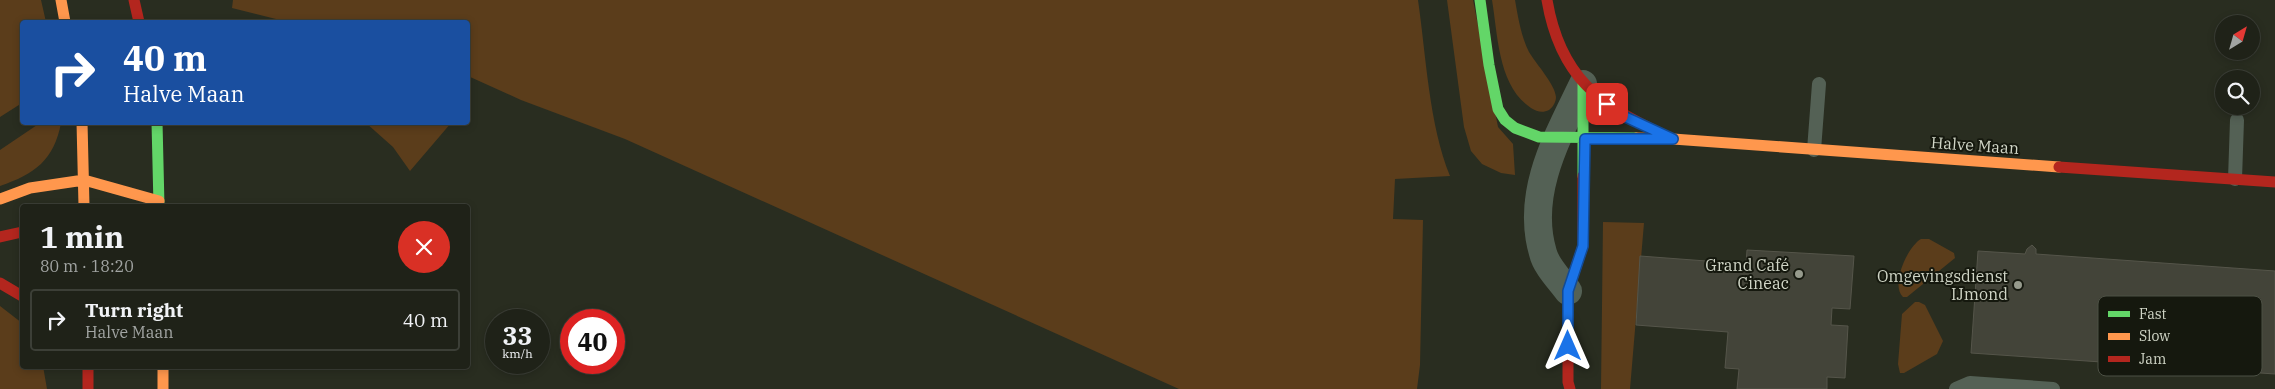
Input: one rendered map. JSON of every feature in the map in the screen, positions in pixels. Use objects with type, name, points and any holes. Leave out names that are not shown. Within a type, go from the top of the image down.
[{"type":"main road","points":[[61,0],[66,20]]},
{"type":"main road","points":[[134,0],[139,20]]},
{"type":"main road","name":"Halve Maan","points":[[1480,0],[1489,65],[1498,109],[1504,120],[1515,128],[1539,137],[1557,139],[1673,139],[2275,182]]},
{"type":"main road","name":"Halve Maan","points":[[1547,0],[1556,35],[1583,84],[1619,114],[1673,139]]},
{"type":"main road","points":[[1567,387],[1568,291],[1583,246],[1585,139],[1583,84]]},
{"type":"main road","points":[[82,125],[84,204]]},
{"type":"main road","points":[[0,198],[30,188],[84,180],[159,203],[157,125]]},
{"type":"main road","points":[[0,237],[20,232]]},
{"type":"main road","points":[[0,283],[20,295]]},
{"type":"main road","points":[[87,369],[88,389]]},
{"type":"main road","points":[[163,369],[163,389]]},
{"type":"street","points":[[1568,291],[1543,254],[1538,223],[1540,185],[1557,139],[1583,84]]},
{"type":"lane","points":[[1814,150],[1819,84]]},
{"type":"lane","points":[[2235,179],[2237,120]]},
{"type":"lane","points":[[1956,389],[1970,382],[2007,387],[2053,389]]},
{"type":"shaded area","points":[[0,0],[41,0],[46,20],[20,20],[20,104],[0,117]]},
{"type":"shaded area","points":[[233,0],[1418,0],[1429,90],[1437,135],[1450,176],[1395,179],[1393,219],[1423,220],[1420,365],[1417,389],[1179,389],[625,139],[521,100],[470,77],[470,20],[280,20],[232,8]]},
{"type":"shaded area","points":[[1447,0],[1473,0],[1498,127],[1513,144],[1515,175],[1501,173],[1482,164],[1471,151],[1464,127]]},
{"type":"shaded area","points":[[1492,0],[1515,0],[1526,46],[1555,92],[1556,97],[1553,106],[1545,112],[1531,108],[1520,99],[1512,87],[1501,59]]},
{"type":"shaded area","points":[[37,125],[61,125],[53,147],[41,164],[33,171],[0,186],[0,150]]},
{"type":"shaded area","points":[[368,125],[449,125],[410,171],[393,147]]},
{"type":"shaded area","points":[[1603,222],[1644,223],[1630,389],[1601,389]]},
{"type":"shaded area","points":[[1921,239],[1929,239],[1954,253],[1955,258],[1907,297],[1903,297],[1899,284],[1902,266],[1911,249]]},
{"type":"shaded area","points":[[1915,302],[1925,305],[1943,341],[1937,354],[1904,373],[1900,373],[1898,364],[1902,314]]},
{"type":"shaded area","points":[[0,306],[20,321],[20,369],[44,369],[47,389],[0,389]]},
{"type":"building","points":[[2032,245],[2036,249],[2036,254],[2275,271],[2275,374],[2262,373],[2262,296],[2098,296],[2098,362],[1971,353],[1978,251],[2025,254]]},
{"type":"building","points":[[1747,250],[1854,256],[1850,309],[1832,308],[1831,325],[1848,326],[1845,378],[1827,377],[1827,389],[1737,389],[1739,369],[1725,368],[1728,332],[1636,325],[1640,256],[1746,264]]},
{"type":"traffic: fast","points":[[1480,0],[1489,65],[1498,109],[1505,120],[1515,128],[1539,137],[1636,138]]},
{"type":"traffic: fast","points":[[1583,84],[1583,176]]},
{"type":"traffic: fast","points":[[157,125],[159,204]]},
{"type":"traffic: slow","points":[[61,0],[65,20]]},
{"type":"traffic: slow","points":[[82,125],[84,204]]},
{"type":"traffic: slow","points":[[1636,138],[1673,139],[2059,167]]},
{"type":"traffic: slow","points":[[0,199],[30,188],[84,180],[159,201]]},
{"type":"traffic: slow","points":[[163,369],[163,389]]},
{"type":"traffic: jam","points":[[134,0],[139,20]]},
{"type":"traffic: jam","points":[[1547,0],[1553,27],[1562,49],[1573,69],[1586,85],[1602,100],[1666,136]]},
{"type":"traffic: jam","points":[[2059,167],[2275,182]]},
{"type":"traffic: jam","points":[[1570,389],[1568,382],[1568,291],[1583,246],[1583,176]]},
{"type":"traffic: jam","points":[[0,237],[20,232]]},
{"type":"traffic: jam","points":[[0,283],[20,295]]},
{"type":"traffic: jam","points":[[88,369],[88,389]]},
{"type":"place","name":"Grand Café Cineac","points":[[1799,274]]},
{"type":"place","name":"Omgevingsdienst IJmond","points":[[2018,285]]},
{"type":"route","points":[[1568,346],[1568,291],[1583,246],[1585,139],[1673,139],[1619,114],[1607,104]]}]
